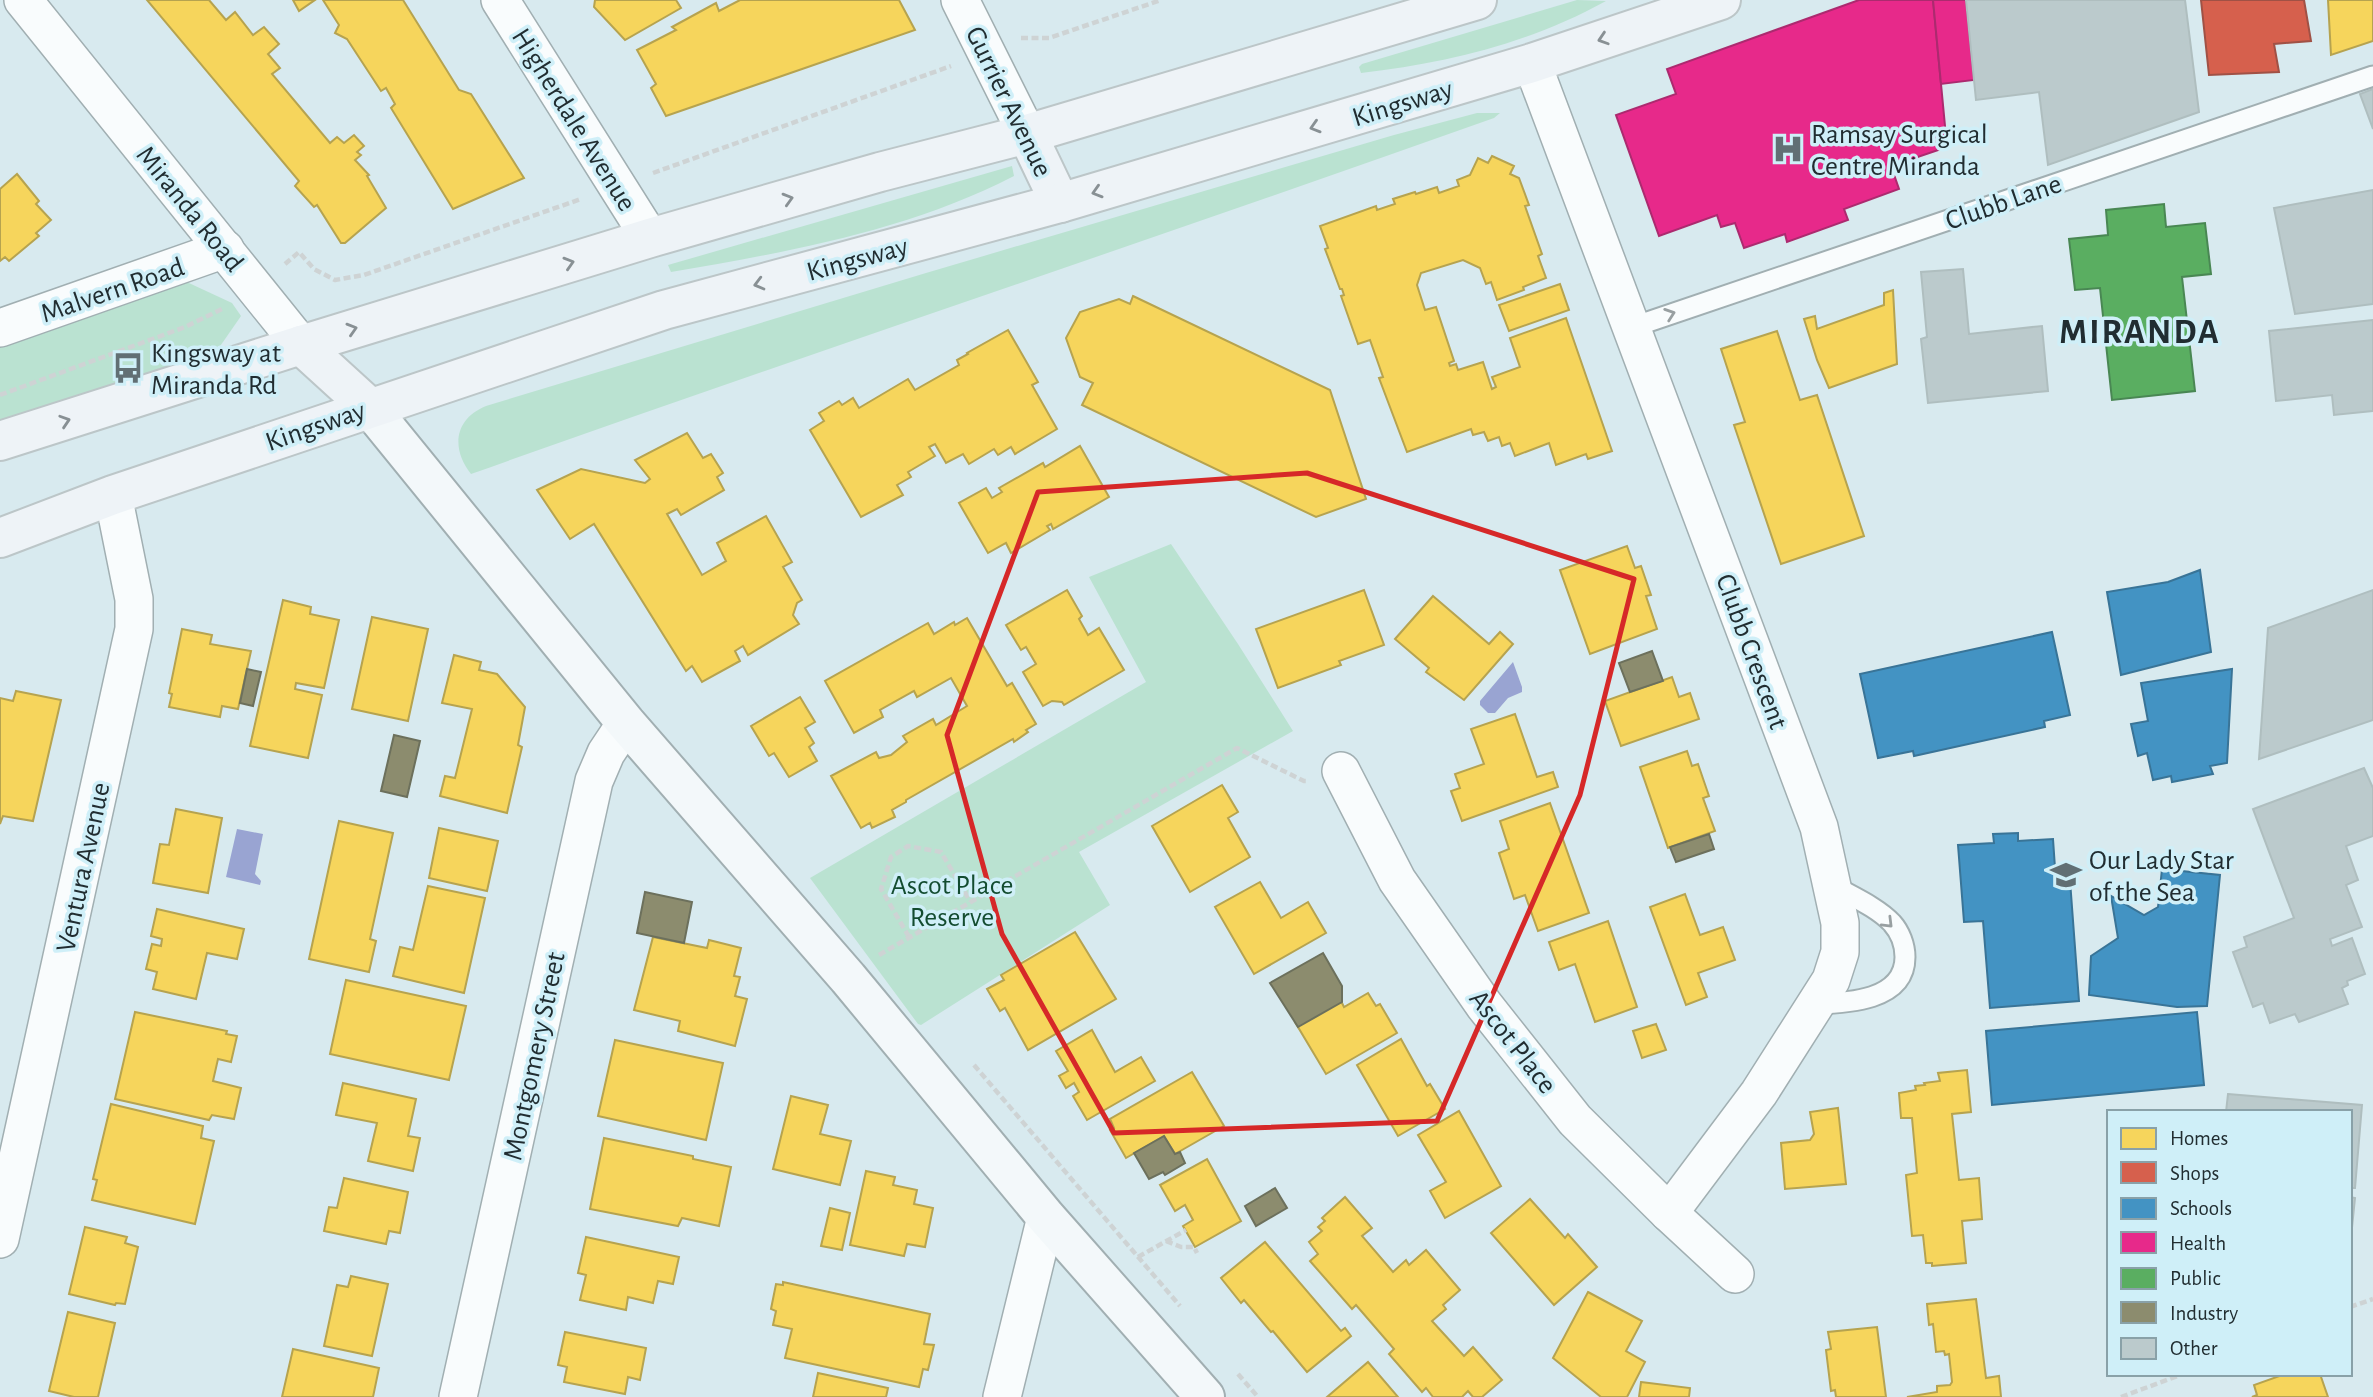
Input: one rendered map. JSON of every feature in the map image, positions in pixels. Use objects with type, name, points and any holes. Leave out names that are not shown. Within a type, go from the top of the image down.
[{"type":"main road","points":[[0,441],[650,238],[880,172],[1027,134],[1477,0]]},
{"type":"main road","name":"Kingsway","points":[[0,538],[113,495],[369,407],[664,310],[1060,203],[1532,63],[1665,9],[1721,0]]},
{"type":"main road","name":"Gurrier Avenue","points":[[1027,134],[1060,203]]},
{"type":"main road","name":"Miranda Road","points":[[301,345],[369,407]]},
{"type":"street","name":"Miranda Road","points":[[23,0],[301,345]]},
{"type":"street","name":"Higherdale Avenue","points":[[500,0],[650,238]]},
{"type":"street","name":"Gurrier Avenue","points":[[960,0],[1027,134]]},
{"type":"street","name":"Clubb Crescent","points":[[1532,63],[1819,827],[1840,923],[1840,952],[1830,979],[1759,1093],[1669,1213]]},
{"type":"street","name":"Malvern Road","points":[[0,328],[225,249]]},
{"type":"street","points":[[369,407],[626,723],[848,978],[1046,1217],[1205,1397]]},
{"type":"street","name":"Ventura Avenue","points":[[0,1239],[134,629],[134,599],[113,495]]},
{"type":"street","name":"Montgomery Street","points":[[458,1397],[594,782],[606,753],[626,723]]},
{"type":"street","name":"Ascot Place","points":[[1341,771],[1397,880],[1484,1005],[1575,1120],[1735,1274]]},
{"type":"street","points":[[1002,1397],[1046,1217]]},
{"type":"lane","name":"Clubb Lane","points":[[1633,327],[2373,76]]},
{"type":"lane","points":[[1815,1004],[1853,1003],[1878,995],[1895,983],[1905,970],[1905,945],[1892,923],[1832,885]]},
{"type":"path","points":[[1016,37],[1028,40],[1049,38],[1161,0]]},
{"type":"path","points":[[645,175],[952,65]]},
{"type":"path","points":[[285,264],[299,252],[314,269],[335,280],[364,275],[593,195]]},
{"type":"path","points":[[0,395],[185,327],[228,306]]},
{"type":"path","points":[[848,978],[880,954],[1237,748],[1304,781],[1341,771]]},
{"type":"path","points":[[909,937],[881,889],[891,857],[908,846],[941,852],[970,901]]},
{"type":"path","points":[[880,954],[888,964]]},
{"type":"path","points":[[967,1056],[1180,1306]]},
{"type":"path","points":[[1138,1257],[1186,1230]]},
{"type":"path","points":[[1166,1241],[1181,1247],[1194,1247],[1197,1253]]},
{"type":"path","points":[[2352,1306],[2373,1299]]},
{"type":"path","points":[[1232,1367],[1258,1397]]},
{"type":"path","points":[[2121,1397],[2178,1376]]},
{"type":"highlighted area","points":[[1307,473],[1634,579],[1580,795],[1437,1121],[1114,1133],[1002,934],[947,735],[1038,492]]},
{"type":"green space","points":[[1577,0],[1606,1],[1548,29],[1487,49],[1393,69],[1361,73],[1359,67],[1362,64]]},
{"type":"green space","points":[[1477,113],[1500,113],[1494,118],[1366,163],[471,474],[460,455],[459,435],[462,427],[475,412],[486,406],[926,273]]},
{"type":"green space","points":[[1012,166],[1014,176],[973,195],[889,225],[803,247],[671,272],[668,265]]},
{"type":"green space","points":[[163,271],[232,303],[241,316],[198,378],[0,441],[0,328]]},
{"type":"green space","name":"Ascot Place Reserve","points":[[1171,544],[1293,731],[1079,852],[1110,905],[921,1025],[918,1024],[810,878],[1146,682],[1089,577]]},
{"type":"water","points":[[1513,662],[1522,692],[1508,698],[1495,713],[1488,713],[1480,705],[1480,701]]},
{"type":"water","points":[[237,829],[263,834],[255,874],[261,881],[260,885],[226,877]]},
{"type":"building: Homes","points":[[147,0],[209,0],[226,20],[235,12],[253,35],[264,27],[279,44],[268,54],[280,68],[272,74],[330,143],[337,137],[344,143],[354,135],[364,146],[357,152],[361,155],[355,160],[369,175],[367,176],[386,208],[345,243],[341,243],[317,205],[314,207],[295,186],[299,181]]},
{"type":"building: Homes","points":[[293,0],[315,0],[299,11]]},
{"type":"building: Homes","points":[[323,0],[403,0],[459,90],[471,94],[524,178],[453,209],[391,108],[395,104],[386,88],[381,91],[347,39],[335,33],[339,25]]},
{"type":"building: Homes","points":[[595,0],[676,0],[681,8],[625,40],[594,7]]},
{"type":"building: Homes","points":[[740,0],[899,0],[915,30],[666,116],[651,88],[656,84],[637,50],[676,30],[672,27],[716,3],[719,11]]},
{"type":"building: Homes","points":[[2328,0],[2373,0],[2373,41],[2331,55]]},
{"type":"building: Homes","points":[[1492,156],[1514,166],[1510,174],[1519,178],[1529,205],[1525,206],[1542,254],[1538,256],[1546,278],[1497,300],[1491,282],[1486,284],[1480,268],[1463,260],[1421,273],[1417,285],[1425,310],[1436,307],[1454,361],[1449,363],[1450,366],[1456,364],[1458,370],[1483,362],[1492,389],[1496,387],[1492,377],[1520,367],[1510,338],[1566,318],[1612,451],[1588,459],[1586,454],[1556,465],[1549,443],[1515,456],[1510,443],[1502,446],[1499,437],[1488,441],[1484,432],[1473,435],[1471,429],[1407,452],[1379,378],[1383,377],[1370,340],[1358,344],[1341,296],[1344,295],[1342,289],[1325,249],[1328,248],[1320,226],[1376,206],[1377,210],[1395,204],[1393,199],[1415,192],[1416,194],[1437,187],[1439,193],[1459,186],[1457,180],[1470,175],[1478,158],[1488,163]]},
{"type":"building: Homes","points":[[17,174],[39,201],[36,204],[51,220],[36,233],[39,236],[9,261],[5,257],[0,261],[0,189]]},
{"type":"building: Homes","points":[[1560,284],[1569,310],[1509,331],[1499,305]]},
{"type":"building: Homes","points":[[1893,290],[1897,364],[1829,388],[1804,319],[1815,316],[1817,329],[1884,305],[1884,293]]},
{"type":"building: Homes","points":[[1133,296],[1330,390],[1366,499],[1316,517],[1082,405],[1093,383],[1080,377],[1066,338],[1080,312],[1119,299],[1130,304]]},
{"type":"building: Homes","points":[[1008,330],[1038,382],[1032,385],[1057,429],[1015,454],[1011,447],[998,455],[994,449],[969,464],[963,454],[946,463],[935,444],[929,447],[935,456],[908,472],[911,477],[897,485],[903,495],[861,517],[810,430],[824,421],[819,413],[839,401],[842,405],[853,398],[859,408],[908,379],[915,390],[959,365],[957,360],[967,353]]},
{"type":"building: Homes","points":[[1777,331],[1800,400],[1817,395],[1864,536],[1781,564],[1734,425],[1745,422],[1721,349]]},
{"type":"building: Homes","points":[[687,433],[703,458],[711,454],[723,473],[717,477],[724,490],[681,515],[677,509],[667,514],[702,575],[726,561],[717,543],[766,516],[792,562],[783,567],[802,600],[797,603],[793,615],[799,624],[748,655],[743,646],[735,651],[740,661],[702,682],[692,666],[686,671],[594,524],[570,539],[537,490],[581,469],[645,483],[650,479],[635,460]]},
{"type":"building: Homes","points":[[1080,446],[1109,497],[1053,529],[1051,524],[1047,526],[1050,530],[1011,553],[1006,543],[988,553],[959,503],[986,488],[992,498],[1002,492],[999,488],[1043,463],[1045,467]]},
{"type":"building: Homes","points":[[1627,546],[1635,568],[1641,566],[1651,595],[1646,596],[1657,629],[1590,654],[1560,570]]},
{"type":"building: Homes","points":[[1067,590],[1082,616],[1079,619],[1088,635],[1099,628],[1124,670],[1064,705],[1062,702],[1052,701],[1043,706],[1023,672],[1036,664],[1026,647],[1021,650],[1006,625]]},
{"type":"building: Homes","points":[[1364,590],[1384,645],[1339,661],[1341,665],[1278,688],[1256,629]]},
{"type":"building: Homes","points":[[1433,596],[1489,644],[1500,632],[1513,644],[1464,700],[1426,672],[1429,668],[1395,639]]},
{"type":"building: Homes","points":[[283,600],[311,607],[310,614],[339,620],[324,688],[296,683],[295,689],[322,695],[308,758],[250,746]]},
{"type":"building: Homes","points":[[372,617],[428,629],[408,721],[352,709]]},
{"type":"building: Homes","points":[[967,618],[1007,686],[1012,683],[1036,724],[1014,742],[1013,739],[906,800],[892,810],[895,817],[872,828],[870,823],[861,828],[831,776],[876,752],[879,758],[891,755],[907,742],[903,736],[933,719],[936,725],[967,706],[951,678],[917,697],[914,691],[880,710],[883,717],[854,733],[825,681],[928,623],[934,634]]},
{"type":"building: Homes","points":[[182,629],[212,635],[210,644],[251,651],[238,709],[222,706],[220,717],[169,707],[172,694],[169,693]]},
{"type":"building: Homes","points":[[454,655],[481,662],[479,670],[497,674],[525,707],[518,745],[522,747],[507,813],[440,796],[445,776],[455,778],[472,709],[442,703]]},
{"type":"building: Homes","points":[[1672,677],[1679,697],[1690,693],[1699,719],[1621,746],[1605,701]]},
{"type":"building: Homes","points":[[16,691],[61,700],[33,821],[3,816],[0,824],[0,698],[13,701]]},
{"type":"building: Homes","points":[[800,697],[815,722],[805,728],[814,743],[809,747],[817,761],[789,777],[774,753],[769,756],[751,726]]},
{"type":"building: Homes","points":[[1515,714],[1537,777],[1553,772],[1558,787],[1462,821],[1451,791],[1460,788],[1455,774],[1484,764],[1471,729]]},
{"type":"building: Homes","points":[[1687,751],[1692,766],[1698,764],[1709,796],[1703,798],[1715,831],[1668,848],[1640,767]]},
{"type":"building: Homes","points":[[1222,785],[1238,812],[1228,818],[1250,857],[1190,892],[1152,826]]},
{"type":"building: Homes","points":[[1550,803],[1589,913],[1538,931],[1525,895],[1514,899],[1499,853],[1509,849],[1500,821]]},
{"type":"building: Homes","points":[[176,809],[222,818],[208,893],[153,883],[160,844],[169,845]]},
{"type":"building: Homes","points":[[339,821],[393,833],[370,939],[376,941],[369,972],[309,959]]},
{"type":"building: Homes","points":[[439,828],[498,841],[487,891],[429,878]]},
{"type":"building: Homes","points":[[1260,882],[1281,918],[1308,902],[1326,933],[1254,974],[1215,907]]},
{"type":"building: Homes","points":[[428,886],[485,898],[464,993],[393,976],[400,947],[413,950]]},
{"type":"building: Homes","points":[[1685,894],[1700,935],[1723,927],[1735,960],[1698,973],[1707,997],[1686,1005],[1650,907]]},
{"type":"building: Homes","points":[[157,909],[244,929],[237,959],[207,953],[196,999],[153,989],[157,972],[146,969],[152,944],[161,946],[162,939],[151,936]]},
{"type":"building: Homes","points":[[1608,921],[1637,1007],[1595,1022],[1575,964],[1559,970],[1549,942]]},
{"type":"building: Homes","points":[[1075,932],[1116,999],[1028,1050],[1005,1008],[1000,1011],[987,989],[1004,980],[1001,975]]},
{"type":"building: Homes","points":[[653,937],[707,948],[709,940],[741,948],[734,976],[740,977],[735,996],[747,999],[735,1046],[678,1031],[680,1021],[634,1010]]},
{"type":"building: Homes","points":[[346,980],[466,1006],[449,1080],[330,1054]]},
{"type":"building: Homes","points":[[1368,993],[1376,1006],[1380,1004],[1397,1033],[1326,1074],[1295,1022],[1339,997],[1344,1007]]},
{"type":"building: Homes","points":[[135,1012],[227,1031],[226,1034],[237,1036],[231,1062],[218,1059],[213,1081],[241,1088],[234,1119],[212,1115],[209,1120],[115,1099]]},
{"type":"building: Homes","points":[[1656,1024],[1666,1050],[1642,1058],[1633,1031]]},
{"type":"building: Homes","points":[[1092,1030],[1115,1072],[1141,1057],[1155,1081],[1087,1120],[1073,1096],[1079,1092],[1074,1083],[1066,1088],[1059,1076],[1068,1071],[1056,1051]]},
{"type":"building: Homes","points":[[1401,1039],[1427,1086],[1430,1084],[1445,1109],[1398,1136],[1357,1065]]},
{"type":"building: Homes","points":[[615,1040],[723,1063],[706,1140],[598,1116]]},
{"type":"building: Homes","points":[[1967,1070],[1971,1112],[1952,1114],[1959,1180],[1979,1178],[1982,1219],[1962,1221],[1966,1263],[1932,1266],[1932,1263],[1926,1263],[1923,1235],[1912,1236],[1906,1175],[1917,1173],[1912,1118],[1901,1118],[1899,1093],[1916,1090],[1915,1086],[1925,1085],[1924,1083],[1940,1081],[1938,1073]]},
{"type":"building: Homes","points":[[1192,1072],[1224,1126],[1175,1154],[1164,1136],[1126,1158],[1110,1130],[1114,1128],[1110,1119]]},
{"type":"building: Homes","points":[[343,1083],[416,1099],[408,1136],[420,1138],[413,1171],[368,1161],[377,1123],[336,1115]]},
{"type":"building: Homes","points":[[791,1096],[828,1105],[820,1134],[851,1141],[840,1185],[773,1169]]},
{"type":"building: Homes","points":[[111,1104],[203,1126],[201,1138],[214,1141],[195,1224],[92,1200],[97,1180],[93,1179]]},
{"type":"building: Homes","points":[[1838,1108],[1846,1184],[1785,1189],[1781,1143],[1810,1140],[1814,1134],[1810,1112]]},
{"type":"building: Homes","points":[[1459,1111],[1501,1186],[1445,1218],[1430,1191],[1446,1182],[1418,1135]]},
{"type":"building: Homes","points":[[604,1138],[693,1156],[693,1159],[731,1167],[719,1226],[682,1218],[678,1226],[590,1209]]},
{"type":"building: Homes","points":[[1207,1159],[1241,1221],[1195,1247],[1183,1226],[1193,1220],[1185,1205],[1175,1211],[1160,1185]]},
{"type":"building: Homes","points":[[866,1171],[895,1177],[893,1185],[917,1190],[914,1204],[933,1208],[925,1247],[907,1244],[904,1256],[850,1245]]},
{"type":"building: Homes","points":[[344,1178],[408,1192],[400,1233],[389,1231],[386,1244],[324,1231],[329,1207],[337,1208]]},
{"type":"building: Homes","points":[[1345,1197],[1372,1228],[1362,1236],[1393,1272],[1406,1260],[1409,1265],[1426,1250],[1460,1290],[1443,1305],[1446,1309],[1432,1321],[1464,1356],[1473,1347],[1502,1380],[1482,1397],[1473,1397],[1468,1391],[1462,1397],[1433,1397],[1426,1388],[1422,1392],[1389,1354],[1394,1349],[1356,1305],[1352,1309],[1310,1261],[1318,1254],[1309,1242],[1322,1231],[1318,1227],[1325,1221],[1322,1218]]},
{"type":"building: Homes","points":[[1530,1199],[1565,1238],[1568,1234],[1597,1267],[1554,1305],[1491,1233]]},
{"type":"building: Homes","points":[[830,1208],[850,1213],[842,1250],[821,1246]]},
{"type":"building: Homes","points":[[85,1227],[127,1237],[125,1243],[138,1247],[125,1304],[115,1305],[69,1294]]},
{"type":"building: Homes","points":[[586,1237],[679,1257],[673,1284],[658,1281],[653,1303],[628,1297],[626,1310],[580,1300],[586,1275],[578,1273]]},
{"type":"building: Homes","points":[[1265,1242],[1341,1331],[1345,1328],[1351,1336],[1307,1372],[1273,1331],[1271,1332],[1244,1300],[1241,1303],[1221,1278]]},
{"type":"building: Homes","points":[[351,1276],[388,1284],[372,1356],[324,1346],[337,1285],[348,1287]]},
{"type":"building: Homes","points":[[783,1282],[930,1314],[924,1344],[934,1345],[928,1370],[923,1369],[919,1387],[785,1358],[792,1329],[773,1325],[776,1311],[771,1309],[776,1284],[783,1285]]},
{"type":"building: Homes","points":[[1588,1292],[1642,1321],[1626,1351],[1645,1362],[1627,1397],[1601,1397],[1553,1358]]},
{"type":"building: Homes","points":[[1976,1299],[1986,1378],[1999,1376],[2001,1397],[1907,1397],[1937,1392],[1937,1386],[1950,1385],[1952,1382],[1949,1354],[1945,1355],[1944,1351],[1936,1352],[1933,1324],[1929,1325],[1927,1304]]},
{"type":"building: Homes","points":[[68,1312],[115,1323],[98,1397],[74,1397],[49,1391]]},
{"type":"building: Homes","points":[[1877,1327],[1886,1397],[1836,1397],[1835,1390],[1831,1391],[1826,1350],[1831,1349],[1828,1332]]},
{"type":"building: Homes","points":[[565,1332],[646,1348],[640,1380],[628,1377],[625,1394],[564,1382],[567,1367],[558,1365]]},
{"type":"building: Homes","points":[[293,1349],[379,1368],[373,1397],[282,1397]]},
{"type":"building: Homes","points":[[1368,1362],[1398,1397],[1327,1397]]},
{"type":"building: Homes","points":[[818,1373],[888,1388],[886,1397],[813,1397]]},
{"type":"building: Homes","points":[[2279,1376],[2321,1376],[2328,1397],[2252,1397],[2257,1395],[2254,1385]]},
{"type":"building: Homes","points":[[1641,1382],[1690,1388],[1689,1397],[1639,1397]]},
{"type":"building: Shops","points":[[2201,0],[2304,0],[2311,41],[2274,44],[2279,72],[2209,75]]},
{"type":"building: Schools","points":[[2200,570],[2211,652],[2121,675],[2107,592],[2168,582]]},
{"type":"building: Schools","points":[[2052,632],[2070,715],[2044,721],[2045,727],[1914,756],[1913,751],[1878,758],[1860,674]]},
{"type":"building: Schools","points":[[2232,669],[2227,763],[2210,766],[2213,774],[2172,782],[2171,776],[2153,780],[2147,753],[2138,756],[2131,724],[2148,721],[2141,683]]},
{"type":"building: Schools","points":[[2018,833],[2018,841],[2053,839],[2055,868],[2069,867],[2079,1001],[1990,1008],[1983,921],[1964,922],[1958,845],[1994,843],[1993,834]]},
{"type":"building: Schools","points":[[2162,869],[2220,875],[2207,1006],[2177,1007],[2089,995],[2091,956],[2118,938],[2111,896],[2144,915],[2158,907]]},
{"type":"building: Schools","points":[[2197,1012],[2204,1085],[1992,1105],[1986,1031]]},
{"type":"building: Health","name":"Ramsay Surgical Centre Miranda","points":[[1859,0],[1933,0],[1947,147],[1891,166],[1899,189],[1844,209],[1848,220],[1787,242],[1785,234],[1744,248],[1735,223],[1721,227],[1717,215],[1659,236],[1616,115],[1676,94],[1667,69]]},
{"type":"building: Health","points":[[1933,0],[1966,0],[1974,80],[1941,84]]},
{"type":"building: Public","points":[[2164,204],[2166,227],[2205,223],[2211,274],[2182,277],[2195,391],[2112,400],[2100,288],[2075,290],[2069,239],[2108,235],[2106,210]]},
{"type":"building: Industry","points":[[1652,651],[1663,681],[1630,692],[1619,663]]},
{"type":"building: Industry","points":[[247,669],[261,672],[253,706],[240,703]]},
{"type":"building: Industry","points":[[394,735],[420,741],[407,797],[381,791]]},
{"type":"building: Industry","points":[[1709,834],[1714,849],[1676,862],[1670,847]]},
{"type":"building: Industry","points":[[645,892],[692,902],[684,943],[637,933]]},
{"type":"building: Industry","points":[[1323,953],[1342,986],[1342,1002],[1298,1027],[1270,983]]},
{"type":"building: Industry","points":[[1164,1136],[1175,1154],[1180,1152],[1185,1163],[1165,1175],[1163,1172],[1149,1179],[1134,1153]]},
{"type":"building: Industry","points":[[1275,1188],[1287,1208],[1256,1226],[1245,1206]]},
{"type":"building: Other","points":[[1966,0],[2185,0],[2199,112],[2048,165],[2039,92],[1976,100]]},
{"type":"building: Other","points":[[2373,89],[2373,129],[2360,94]]},
{"type":"building: Other","points":[[2373,190],[2373,304],[2295,314],[2274,208]]},
{"type":"building: Other","points":[[1963,269],[1969,334],[2042,326],[2048,391],[1928,403],[1921,339],[1927,337],[1921,272]]},
{"type":"building: Other","points":[[2373,320],[2373,411],[2334,415],[2332,395],[2276,401],[2269,331]]},
{"type":"building: Other","points":[[2373,590],[2373,720],[2259,759],[2268,628]]},
{"type":"building: Other","points":[[2364,768],[2373,788],[2373,836],[2346,846],[2358,880],[2346,885],[2362,927],[2330,939],[2332,946],[2352,938],[2365,974],[2347,981],[2348,985],[2342,988],[2348,1004],[2299,1022],[2295,1014],[2270,1023],[2263,1003],[2253,1007],[2233,952],[2247,947],[2244,937],[2294,918],[2253,809]]},
{"type":"building: Other","points":[[2228,1094],[2362,1105],[2355,1188],[2352,1188],[2352,1110],[2226,1110]]},
{"type":"building: Other","points":[[2352,1197],[2355,1198],[2352,1227]]},
{"type":"place","name":"Ramsay Surgical Centre Miranda","points":[[1788,149]]},
{"type":"place","name":"Kingsway at Miranda Rd","points":[[128,368]]},
{"type":"place","name":"Our Lady Star of the Sea","points":[[2066,875]]},
{"type":"district","name":"MIRANDA","points":[[2140,331]]}]
